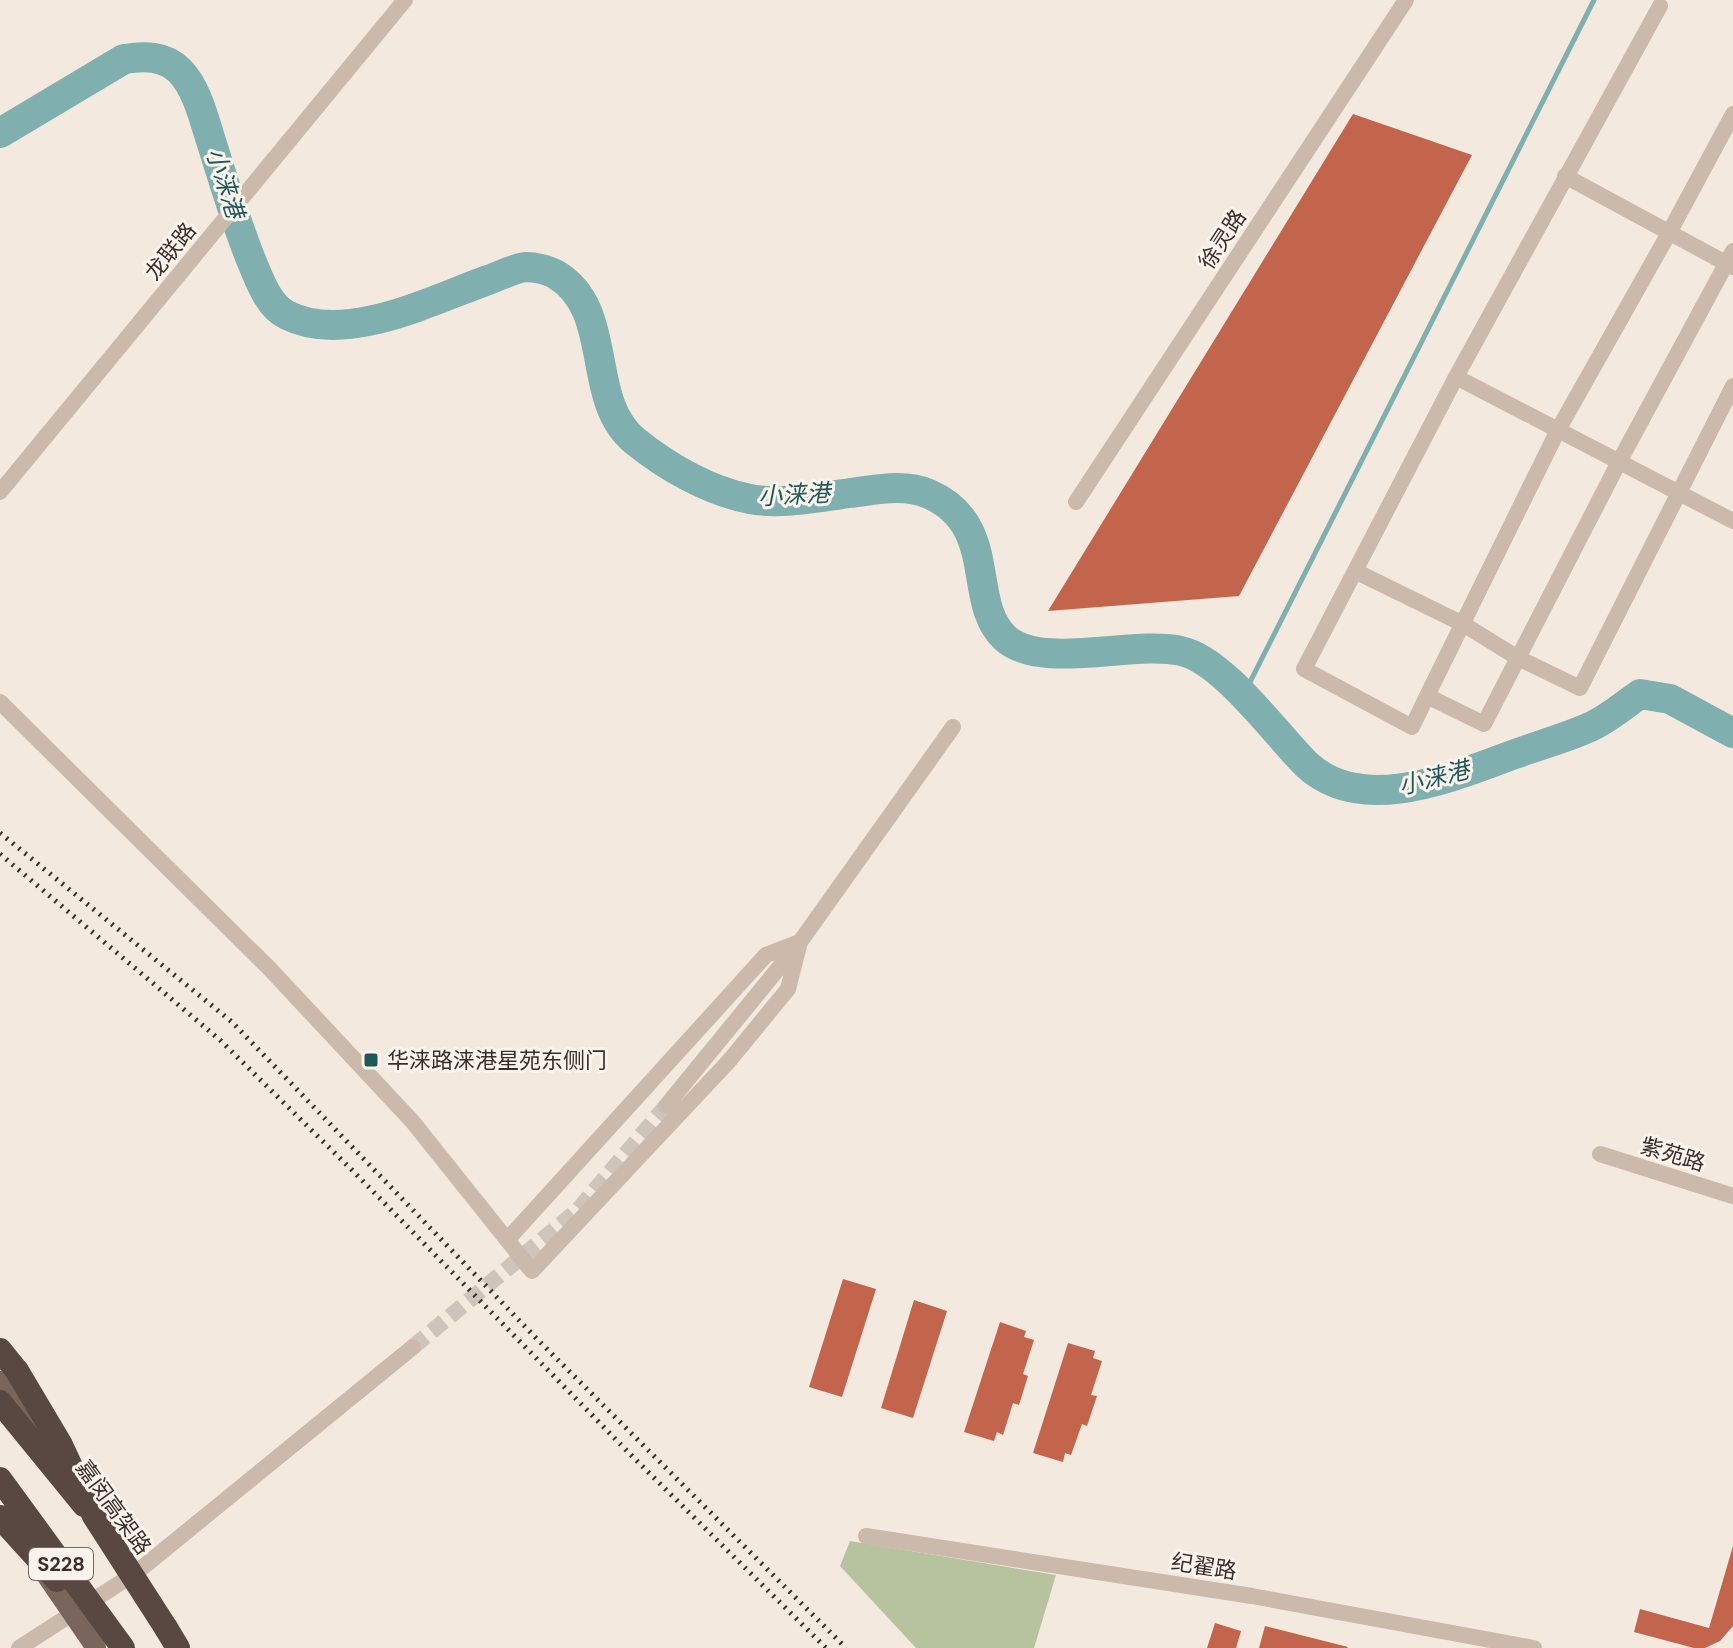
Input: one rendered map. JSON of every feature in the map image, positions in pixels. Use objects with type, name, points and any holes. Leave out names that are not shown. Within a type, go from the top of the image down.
[{"type":"highway","points":[[0,1350],[17,1371],[61,1445],[94,1516]]},
{"type":"highway","name":"嘉闵高架路","points":[[0,1402],[94,1516],[178,1648]]},
{"type":"highway","name":"S228","points":[[0,1479],[122,1648]]},
{"type":"highway","points":[[0,1517],[122,1648]]},
{"type":"main road","points":[[0,1381],[104,1519],[187,1648]]},
{"type":"main road","points":[[0,1506],[96,1648]]},
{"type":"street","name":"龙联路","points":[[0,492],[405,0]]},
{"type":"street","name":"徐灵路","points":[[1076,502],[1406,0]]},
{"type":"street","points":[[1660,6],[1456,377],[1304,669],[1412,727],[1558,430],[1733,114]]},
{"type":"street","points":[[1427,696],[1484,724],[1619,462],[1731,261],[1669,233],[1565,176]]},
{"type":"street","points":[[1456,377],[1733,521]]},
{"type":"street","points":[[1355,571],[1463,624],[1518,658],[1580,688],[1733,386]]},
{"type":"street","points":[[0,702],[279,979],[412,1121],[532,1271],[729,1061],[788,989],[800,942]]},
{"type":"street","points":[[666,1106],[800,942],[953,727]]},
{"type":"street","points":[[507,1240],[766,955],[800,942]]},
{"type":"street","name":"紫苑路","points":[[1600,1154],[1733,1196]]},
{"type":"street","points":[[19,1648],[137,1572],[413,1347]]},
{"type":"street","name":"纪翟路","points":[[866,1536],[1252,1596],[1534,1648]]},
{"type":"green space","points":[[850,1541],[1056,1575],[1034,1648],[916,1648],[840,1566]]},
{"type":"building","points":[[1353,114],[1472,155],[1239,596],[1048,611]]},
{"type":"building","points":[[843,1279],[876,1289],[842,1397],[809,1387]]},
{"type":"building","points":[[914,1300],[947,1311],[913,1418],[881,1408]]},
{"type":"building","points":[[1000,1322],[1026,1331],[1024,1337],[1034,1340],[1023,1374],[1028,1376],[1019,1405],[1013,1403],[1003,1435],[997,1432],[994,1441],[964,1432]]},
{"type":"building","points":[[1068,1343],[1095,1351],[1093,1358],[1102,1361],[1091,1395],[1097,1396],[1087,1426],[1082,1424],[1071,1455],[1065,1453],[1063,1462],[1033,1453]]},
{"type":"building","points":[[1733,1546],[1733,1626],[1720,1641],[1705,1648],[1694,1648],[1634,1632],[1640,1609],[1709,1628]]},
{"type":"building","points":[[1215,1623],[1241,1631],[1236,1648],[1207,1648]]},
{"type":"building","points":[[1265,1626],[1348,1647],[1259,1648]]},
{"type":"waterway","points":[[1243,696],[1594,0]]},
{"type":"waterway","name":"小涞港","points":[[0,133],[124,59],[161,59],[180,71],[196,96],[260,281],[276,307],[287,315],[310,323],[335,325],[361,322],[415,308],[517,269],[530,267],[555,274],[574,290],[586,309],[594,331],[603,379],[619,423],[635,441],[661,460],[719,490],[761,501],[800,500],[890,488],[929,494],[951,508],[965,525],[974,544],[993,623],[1005,638],[1021,648],[1041,652],[1064,654],[1161,649],[1197,657],[1231,683],[1306,764],[1329,780],[1354,788],[1381,790],[1437,781],[1581,731],[1640,694],[1670,699],[1733,733]]},
{"type":"tunnel","points":[[413,1347],[578,1210],[666,1106]]},
{"type":"railway","points":[[0,833],[232,1022],[538,1340],[846,1648]]},
{"type":"railway","points":[[0,854],[220,1040],[826,1648]]},
{"type":"place","name":"华涞路涞港星苑东侧门","points":[[371,1060]]}]
